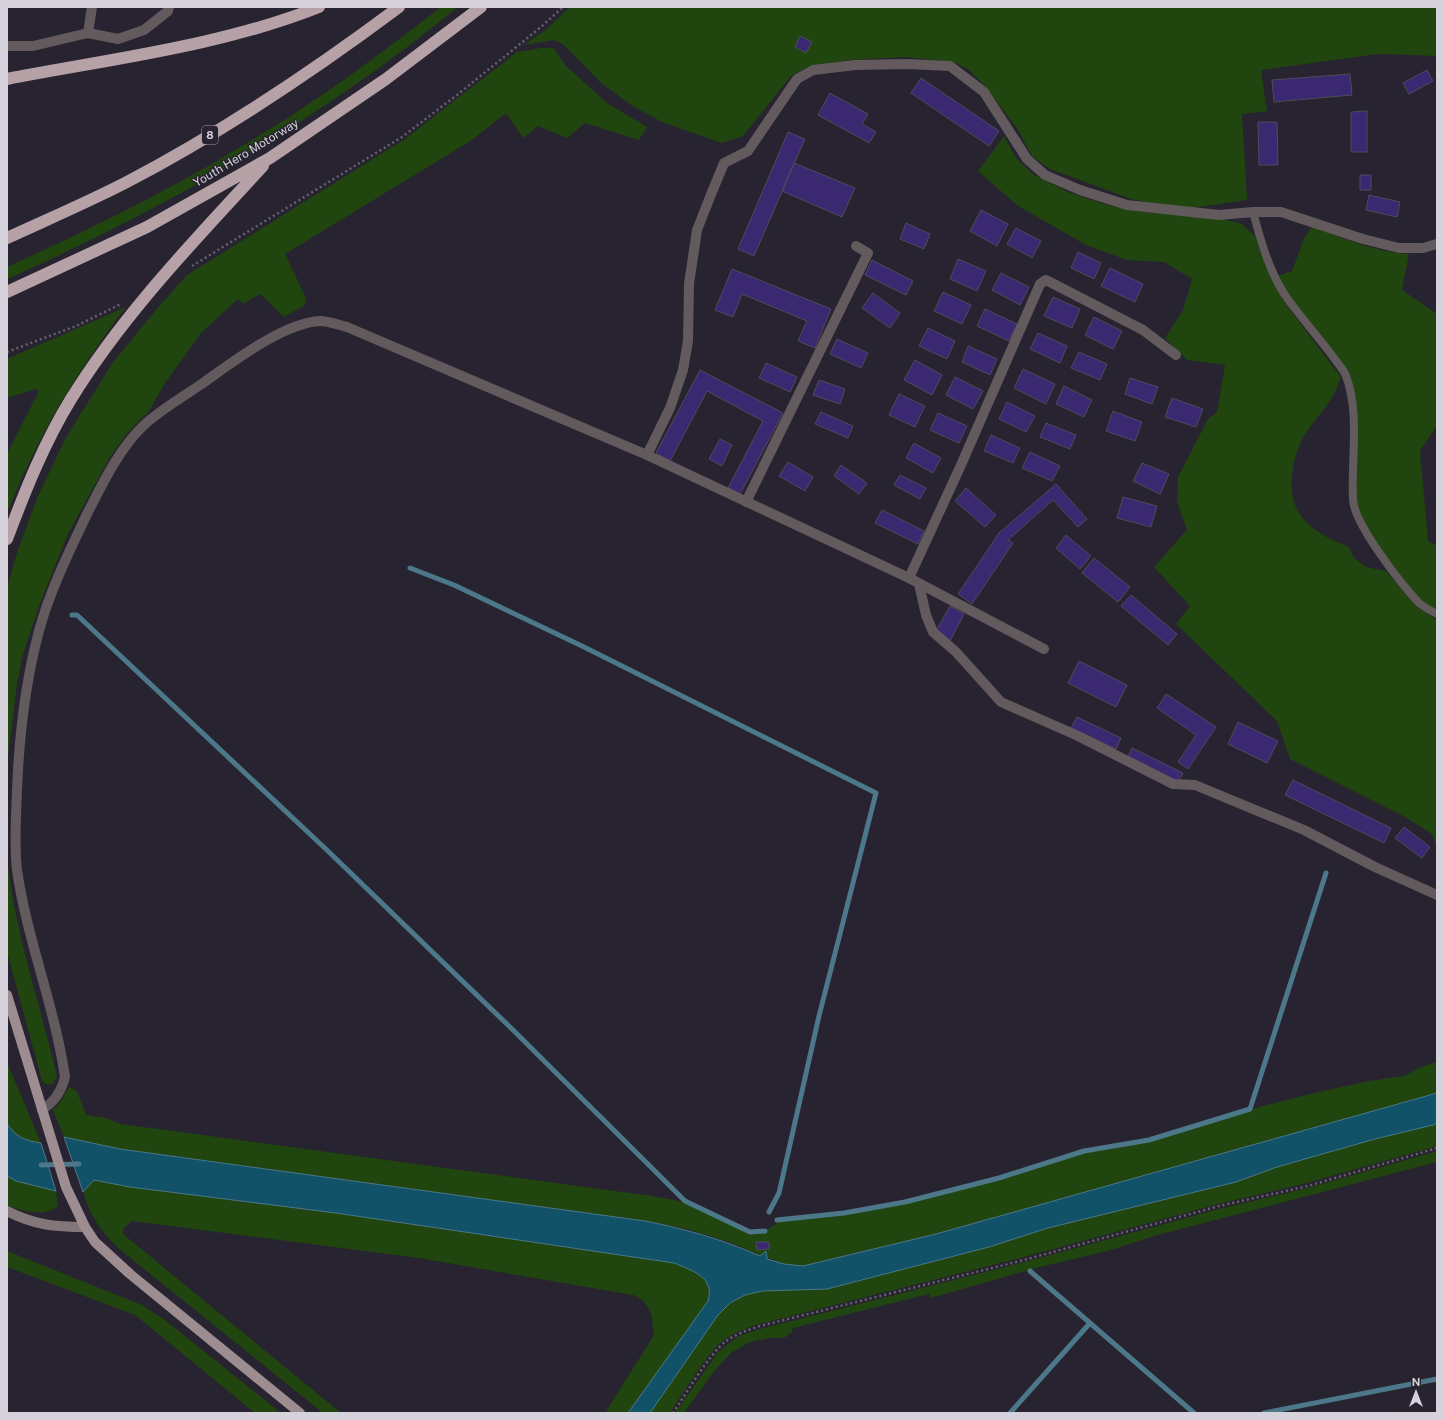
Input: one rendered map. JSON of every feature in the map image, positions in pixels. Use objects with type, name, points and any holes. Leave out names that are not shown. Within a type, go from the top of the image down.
[{"type":"highway","points":[[7,79],[210,40],[291,18],[319,7]]},
{"type":"highway","name":"8","points":[[7,238],[124,183],[243,116],[357,39],[399,7]]},
{"type":"highway","name":"Youth Hero Motorway","points":[[7,292],[147,227],[270,158],[386,79],[481,7]]},
{"type":"highway","points":[[7,539],[32,473],[71,399],[116,334],[176,261],[270,158]]},
{"type":"main road","points":[[7,995],[66,1187],[85,1227],[95,1242],[120,1266],[300,1413]]},
{"type":"street","points":[[88,33],[92,7]]},
{"type":"street","points":[[7,46],[33,46],[88,33],[118,39],[144,30],[168,11],[169,7]]},
{"type":"street","points":[[647,455],[670,408],[684,370],[688,341],[689,284],[697,230],[724,163],[748,151],[797,79],[813,70],[855,65],[907,64],[950,66],[984,92],[1027,160],[1046,175],[1080,190],[1128,205],[1219,215],[1253,212],[1281,212],[1362,239],[1399,248],[1423,248],[1437,244]]},
{"type":"street","points":[[746,502],[868,253],[856,246]]},
{"type":"street","points":[[909,578],[961,465],[1040,284],[1046,280],[1143,330],[1176,355]]},
{"type":"street","points":[[42,1110],[53,1103],[61,1091],[65,1077],[41,971],[27,918],[17,868],[16,827],[18,776],[27,686],[39,630],[62,568],[94,501],[113,467],[143,426],[220,371],[280,332],[304,323],[322,321],[347,327],[647,455],[909,578],[1044,649]]},
{"type":"street","points":[[919,584],[926,615],[933,632],[956,652],[1001,702],[1076,735],[1173,784],[1195,785],[1304,830],[1375,867],[1437,895]]},
{"type":"street","points":[[7,1211],[26,1221],[57,1227],[85,1227]]},
{"type":"lane","points":[[1253,212],[1269,264],[1288,300],[1346,374],[1351,393],[1353,420],[1353,501],[1358,516],[1379,554],[1401,582],[1420,604],[1437,614]]},
{"type":"path","points":[[187,269],[402,137],[457,96],[541,28],[563,7]]},
{"type":"path","points":[[7,352],[76,326],[125,302]]},
{"type":"path","points":[[673,1413],[716,1351],[738,1334],[767,1325],[1032,1258],[1219,1206],[1308,1186],[1437,1148]]},
{"type":"green space","points":[[441,7],[458,7],[406,48],[298,124],[242,158],[126,222],[67,252],[7,279],[7,267],[88,229],[168,188],[285,120],[352,74]]},
{"type":"green space","points":[[570,7],[1437,7],[1437,56],[1378,54],[1261,70],[1267,111],[1242,114],[1247,200],[1191,208],[1156,204],[1131,199],[1050,169],[1032,156],[1017,128],[985,86],[969,70],[954,62],[905,57],[851,60],[807,67],[791,76],[743,136],[722,143],[662,122],[631,105],[600,82],[564,45],[554,40],[524,45],[547,29]]},
{"type":"green space","points":[[541,48],[554,48],[565,65],[607,103],[647,127],[639,140],[585,123],[567,138],[538,126],[523,138],[506,113],[472,140],[285,254],[306,298],[305,305],[284,317],[260,294],[243,304],[238,299],[201,333],[165,383],[149,411],[127,433],[110,457],[67,536],[40,604],[23,654],[17,683],[8,759],[7,797],[7,588],[16,556],[37,498],[64,441],[111,365],[154,312],[187,275],[405,139],[517,52]]},
{"type":"green space","points":[[1004,136],[1016,158],[1034,175],[1070,193],[1111,206],[1142,212],[1223,219],[1242,224],[1255,236],[1265,265],[1284,302],[1341,377],[1333,396],[1307,431],[1300,444],[1296,454],[1292,474],[1293,495],[1299,513],[1309,524],[1328,538],[1349,547],[1354,558],[1366,567],[1386,571],[1417,607],[1437,620],[1437,848],[1432,834],[1405,817],[1290,759],[1277,721],[1176,624],[1190,606],[1154,567],[1187,530],[1177,502],[1178,477],[1208,419],[1217,412],[1225,365],[1187,360],[1165,338],[1183,310],[1192,279],[1164,262],[1127,260],[1086,245],[1018,206],[978,171]]},
{"type":"green space","points":[[1312,226],[1347,240],[1397,253],[1409,254],[1402,290],[1437,314],[1437,425],[1420,451],[1428,541],[1437,546],[1437,611],[1422,602],[1381,552],[1360,515],[1355,501],[1348,373],[1290,298],[1278,276],[1292,271],[1304,239]]},
{"type":"green space","points":[[126,307],[74,381],[44,432],[18,486],[7,514],[7,454],[39,391],[35,389],[7,398],[7,359]]},
{"type":"green space","points":[[7,857],[10,884],[21,939],[57,1076],[53,1084],[46,1084],[42,1081],[7,952]]},
{"type":"green space","points":[[7,1062],[41,1143],[22,1138],[7,1124]]},
{"type":"green space","points":[[1437,1062],[1437,1093],[936,1234],[803,1266],[784,1264],[729,1242],[687,1229],[645,1221],[120,1149],[64,1137],[53,1110],[61,1101],[69,1087],[77,1091],[86,1115],[106,1118],[121,1124],[652,1196],[685,1202],[750,1234],[762,1233],[779,1222],[905,1203],[1000,1179],[1084,1152],[1150,1141],[1235,1113],[1314,1093],[1369,1081],[1404,1076],[1421,1067]]},
{"type":"green space","points":[[1437,1123],[1437,1146],[1307,1183],[1218,1204],[1024,1257],[750,1327],[737,1332],[718,1345],[689,1384],[670,1413],[650,1413],[718,1315],[730,1303],[745,1295],[762,1291],[827,1289],[989,1247],[1048,1228],[1236,1182],[1277,1167]]},
{"type":"green space","points":[[1437,1151],[1437,1162],[1154,1236],[1111,1250],[1032,1269],[931,1298],[929,1294],[793,1328],[792,1332],[784,1338],[770,1338],[750,1342],[731,1353],[715,1370],[684,1413],[675,1413],[718,1352],[739,1336],[760,1329],[1025,1262],[1219,1209],[1308,1188]]},
{"type":"green space","points":[[7,1176],[16,1181],[56,1191],[58,1206],[52,1210],[40,1213],[26,1211],[7,1205]]},
{"type":"green space","points":[[94,1180],[130,1187],[336,1213],[674,1263],[701,1276],[708,1286],[708,1301],[628,1413],[605,1413],[654,1335],[650,1311],[644,1302],[633,1295],[419,1258],[132,1221],[124,1228],[123,1234],[341,1413],[323,1413],[118,1248],[97,1223],[86,1201],[83,1192]]},
{"type":"green space","points":[[7,1251],[142,1305],[165,1320],[281,1413],[255,1413],[135,1315],[7,1267]]},
{"type":"water","points":[[1437,1093],[1437,1123],[1433,1125],[1375,1139],[1277,1167],[1236,1182],[1048,1228],[989,1247],[827,1289],[762,1291],[745,1295],[730,1303],[718,1315],[650,1413],[628,1413],[708,1301],[708,1286],[701,1276],[695,1272],[674,1263],[336,1213],[130,1187],[94,1180],[83,1192],[64,1137],[120,1149],[645,1221],[703,1235],[732,1244],[760,1256],[766,1251],[767,1259],[784,1264],[803,1266],[936,1234]]},
{"type":"water","points":[[7,1124],[22,1138],[41,1143],[56,1191],[16,1181],[7,1176]]},
{"type":"building","points":[[800,36],[812,42],[806,53],[795,47]]},
{"type":"building","points":[[1427,70],[1433,81],[1409,94],[1403,83]]},
{"type":"building","points":[[1350,74],[1352,95],[1274,102],[1272,80]]},
{"type":"building","points":[[921,78],[999,131],[989,146],[911,93]]},
{"type":"building","points":[[830,93],[868,114],[862,124],[876,132],[869,143],[818,115]]},
{"type":"building","points":[[1367,111],[1367,152],[1351,152],[1351,112]]},
{"type":"building","points":[[1258,122],[1277,122],[1278,165],[1259,165]]},
{"type":"building","points":[[788,132],[805,139],[754,256],[738,249]]},
{"type":"building","points":[[794,163],[855,188],[842,217],[782,191]]},
{"type":"building","points":[[1360,175],[1371,175],[1371,190],[1360,190]]},
{"type":"building","points":[[1369,195],[1400,202],[1397,217],[1366,210]]},
{"type":"building","points":[[981,210],[1008,224],[997,246],[970,231]]},
{"type":"building","points":[[906,223],[930,234],[924,249],[900,239]]},
{"type":"building","points":[[1016,228],[1041,241],[1032,258],[1007,244]]},
{"type":"building","points":[[1078,252],[1101,263],[1094,279],[1071,268]]},
{"type":"building","points":[[958,259],[986,271],[977,291],[950,279]]},
{"type":"building","points":[[872,260],[913,281],[906,295],[865,275]]},
{"type":"building","points":[[1110,268],[1143,284],[1135,302],[1101,286]]},
{"type":"building","points":[[732,269],[831,309],[815,348],[798,341],[807,321],[742,294],[733,317],[715,310]]},
{"type":"building","points":[[1001,273],[1029,287],[1020,305],[992,290]]},
{"type":"building","points":[[943,292],[971,305],[962,324],[934,311]]},
{"type":"building","points":[[873,293],[900,313],[890,328],[862,308]]},
{"type":"building","points":[[1053,297],[1080,309],[1072,328],[1044,316]]},
{"type":"building","points":[[985,309],[1017,324],[1009,341],[977,326]]},
{"type":"building","points":[[1094,317],[1122,331],[1113,349],[1085,335]]},
{"type":"building","points":[[928,328],[955,341],[947,359],[919,346]]},
{"type":"building","points":[[1038,333],[1067,346],[1060,363],[1030,349]]},
{"type":"building","points":[[837,339],[868,353],[861,368],[830,354]]},
{"type":"building","points":[[968,346],[997,359],[990,375],[962,362]]},
{"type":"building","points":[[1079,352],[1107,364],[1100,380],[1071,368]]},
{"type":"building","points":[[915,360],[942,375],[932,395],[904,380]]},
{"type":"building","points":[[766,363],[797,377],[790,392],[759,378]]},
{"type":"building","points":[[1023,369],[1055,384],[1046,404],[1014,388]]},
{"type":"building","points":[[700,370],[783,413],[740,494],[728,488],[763,421],[707,391],[670,461],[656,453]]},
{"type":"building","points":[[955,377],[983,391],[973,409],[946,395]]},
{"type":"building","points":[[1130,378],[1158,387],[1152,404],[1125,394]]},
{"type":"building","points":[[819,380],[845,389],[840,404],[813,395]]},
{"type":"building","points":[[1064,386],[1092,400],[1084,417],[1056,404]]},
{"type":"building","points":[[899,394],[925,406],[915,427],[889,415]]},
{"type":"building","points":[[1172,398],[1203,409],[1196,427],[1165,417]]},
{"type":"building","points":[[1007,402],[1035,416],[1026,432],[999,419]]},
{"type":"building","points":[[1113,411],[1142,422],[1135,441],[1106,431]]},
{"type":"building","points":[[821,412],[853,426],[848,438],[815,424]]},
{"type":"building","points":[[938,413],[967,426],[959,443],[930,430]]},
{"type":"building","points":[[1046,423],[1076,435],[1070,449],[1040,437]]},
{"type":"building","points":[[991,435],[1020,448],[1013,463],[984,451]]},
{"type":"building","points":[[720,439],[732,445],[722,466],[709,459]]},
{"type":"building","points":[[914,443],[941,458],[933,473],[906,458]]},
{"type":"building","points":[[1030,452],[1060,466],[1052,481],[1022,468]]},
{"type":"building","points":[[788,462],[813,477],[805,491],[779,476]]},
{"type":"building","points":[[1142,463],[1169,474],[1160,494],[1133,481]]},
{"type":"building","points":[[841,465],[867,483],[859,494],[834,476]]},
{"type":"building","points":[[900,475],[926,488],[920,499],[894,485]]},
{"type":"building","points":[[1056,484],[1087,519],[1078,527],[1053,500],[1008,540],[1013,543],[972,604],[958,594],[999,533]]},
{"type":"building","points":[[966,488],[996,515],[985,527],[955,501]]},
{"type":"building","points":[[1123,497],[1157,506],[1151,527],[1117,518]]},
{"type":"building","points":[[882,510],[924,531],[918,544],[875,523]]},
{"type":"building","points":[[1066,535],[1091,556],[1080,569],[1056,548]]},
{"type":"building","points":[[1094,558],[1130,587],[1118,602],[1082,573]]},
{"type":"building","points":[[1131,595],[1177,634],[1168,645],[1121,606]]},
{"type":"building","points":[[950,606],[964,614],[950,641],[935,633]]},
{"type":"building","points":[[1079,661],[1127,685],[1116,707],[1068,683]]},
{"type":"building","points":[[1166,694],[1216,727],[1188,769],[1178,762],[1196,735],[1157,708]]},
{"type":"building","points":[[1077,717],[1121,738],[1116,749],[1071,728]]},
{"type":"building","points":[[1238,722],[1278,741],[1267,763],[1228,744]]},
{"type":"building","points":[[1132,748],[1183,773],[1178,782],[1128,757]]},
{"type":"building","points":[[1293,780],[1391,828],[1384,843],[1285,795]]},
{"type":"building","points":[[1404,827],[1430,847],[1422,858],[1395,838]]},
{"type":"building","points":[[756,1242],[769,1242],[769,1249],[757,1250]]},
{"type":"waterway","points":[[410,568],[454,585],[584,647],[876,793],[819,1016],[779,1193],[769,1212]]},
{"type":"waterway","points":[[72,615],[77,615],[330,853],[512,1029],[685,1201],[750,1232],[765,1231]]},
{"type":"waterway","points":[[777,1220],[844,1213],[905,1202],[999,1178],[1084,1151],[1149,1140],[1250,1109],[1326,873]]},
{"type":"waterway","points":[[41,1165],[79,1164]]},
{"type":"waterway","points":[[1030,1271],[1194,1413]]},
{"type":"waterway","points":[[1010,1413],[1090,1323]]},
{"type":"waterway","points":[[1264,1413],[1437,1379]]}]
